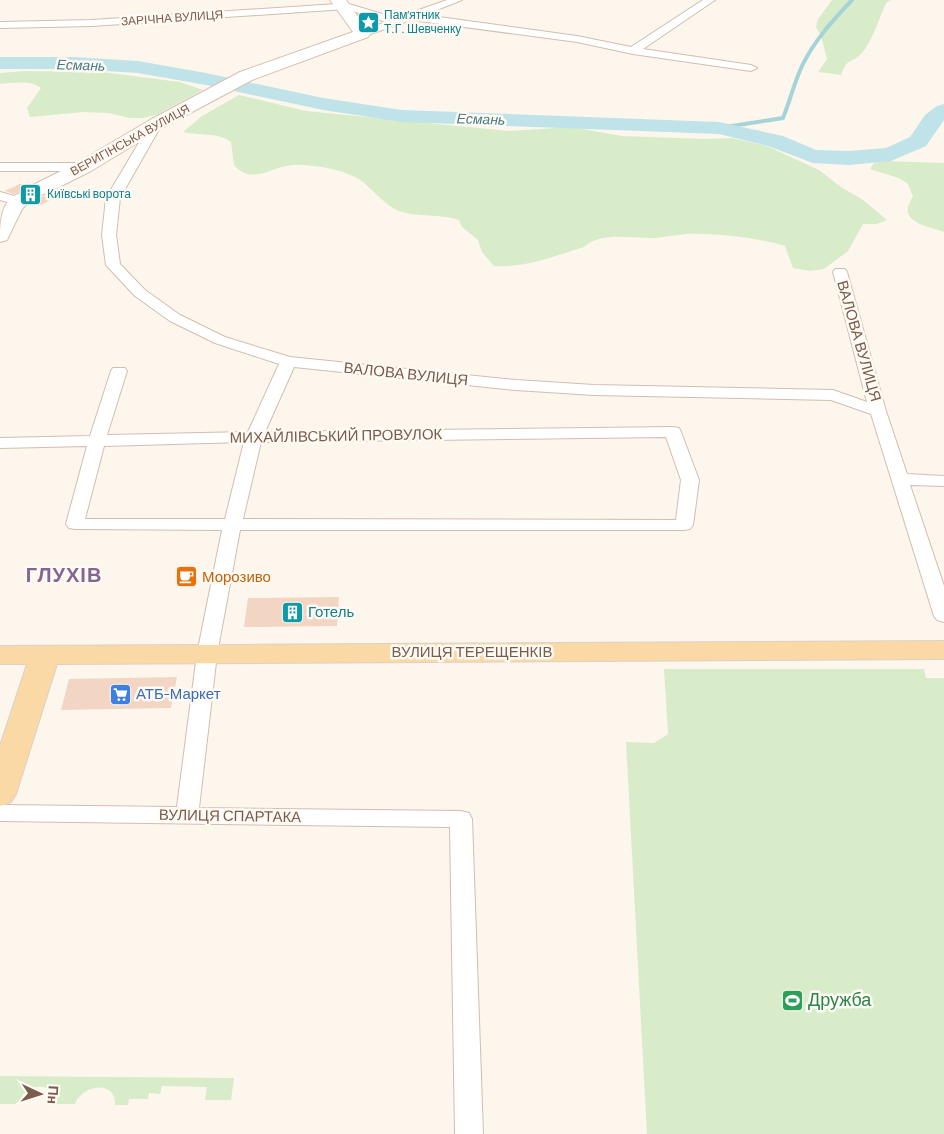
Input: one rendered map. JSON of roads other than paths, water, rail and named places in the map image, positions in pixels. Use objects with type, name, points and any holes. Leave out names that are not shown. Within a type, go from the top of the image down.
[{"type":"main road","name":"ВУЛИЦЯ ТЕРЕЩЕНКІВ","points":[[0,655],[944,650]]},
{"type":"main road","points":[[0,794],[45,655]]},
{"type":"street","points":[[341,4],[362,34],[457,0]]},
{"type":"street","points":[[633,51],[710,0]]},
{"type":"street","points":[[341,4],[397,22]]},
{"type":"street","name":"ЗАРІЧНА ВУЛИЦЯ","points":[[0,25],[92,24],[341,4]]},
{"type":"street","points":[[412,17],[577,39],[633,51],[751,68]]},
{"type":"street","name":"ВЕРИГІНСЬКА ВУЛИЦЯ","points":[[40,189],[84,167],[156,124],[246,76],[362,34]]},
{"type":"street","name":"ВАЛОВА ВУЛИЦЯ","points":[[156,124],[113,198],[109,235],[114,265],[140,293],[175,318],[220,340],[288,362],[516,385],[594,390],[833,395],[878,411]]},
{"type":"street","points":[[0,166],[84,167]]},
{"type":"street","points":[[0,236],[13,199]]},
{"type":"street","name":"ВАЛОВА ВУЛИЦЯ","points":[[840,272],[878,411],[902,480],[944,616]]},
{"type":"street","points":[[187,815],[206,654],[232,526],[254,437],[288,362]]},
{"type":"street","points":[[119,371],[74,524],[232,526]]},
{"type":"street","name":"МИХАЙЛІВСЬКИЙ ПРОВУЛОК","points":[[0,442],[534,432],[673,432],[690,480],[684,525],[232,526]]},
{"type":"street","points":[[902,480],[944,481]]},
{"type":"street","name":"ВУЛИЦЯ СПАРТАКА","points":[[0,812],[461,819],[469,1134]]},
{"type":"waterway","points":[[719,128],[783,118],[802,66],[812,48],[824,31],[852,0]]},
{"type":"waterway","name":"Есмань","points":[[0,63],[72,63],[138,67],[206,79],[323,104],[402,116],[719,128],[775,141],[813,156],[849,158],[891,154],[918,141],[932,119],[944,110]]},
{"type":"place","name":"Пам’ятник Т.Г. Шевченку","points":[[368,22]]},
{"type":"place","name":"Київські ворота","points":[[31,194]]},
{"type":"place","name":"Морозиво","points":[[186,577]]},
{"type":"place","name":"Готель","points":[[292,612]]},
{"type":"place","name":"АТБ-Маркет","points":[[120,694]]},
{"type":"place","name":"Дружба","points":[[792,1000]]},
{"type":"district","name":"ГЛУХІВ","points":[[64,575]]}]
